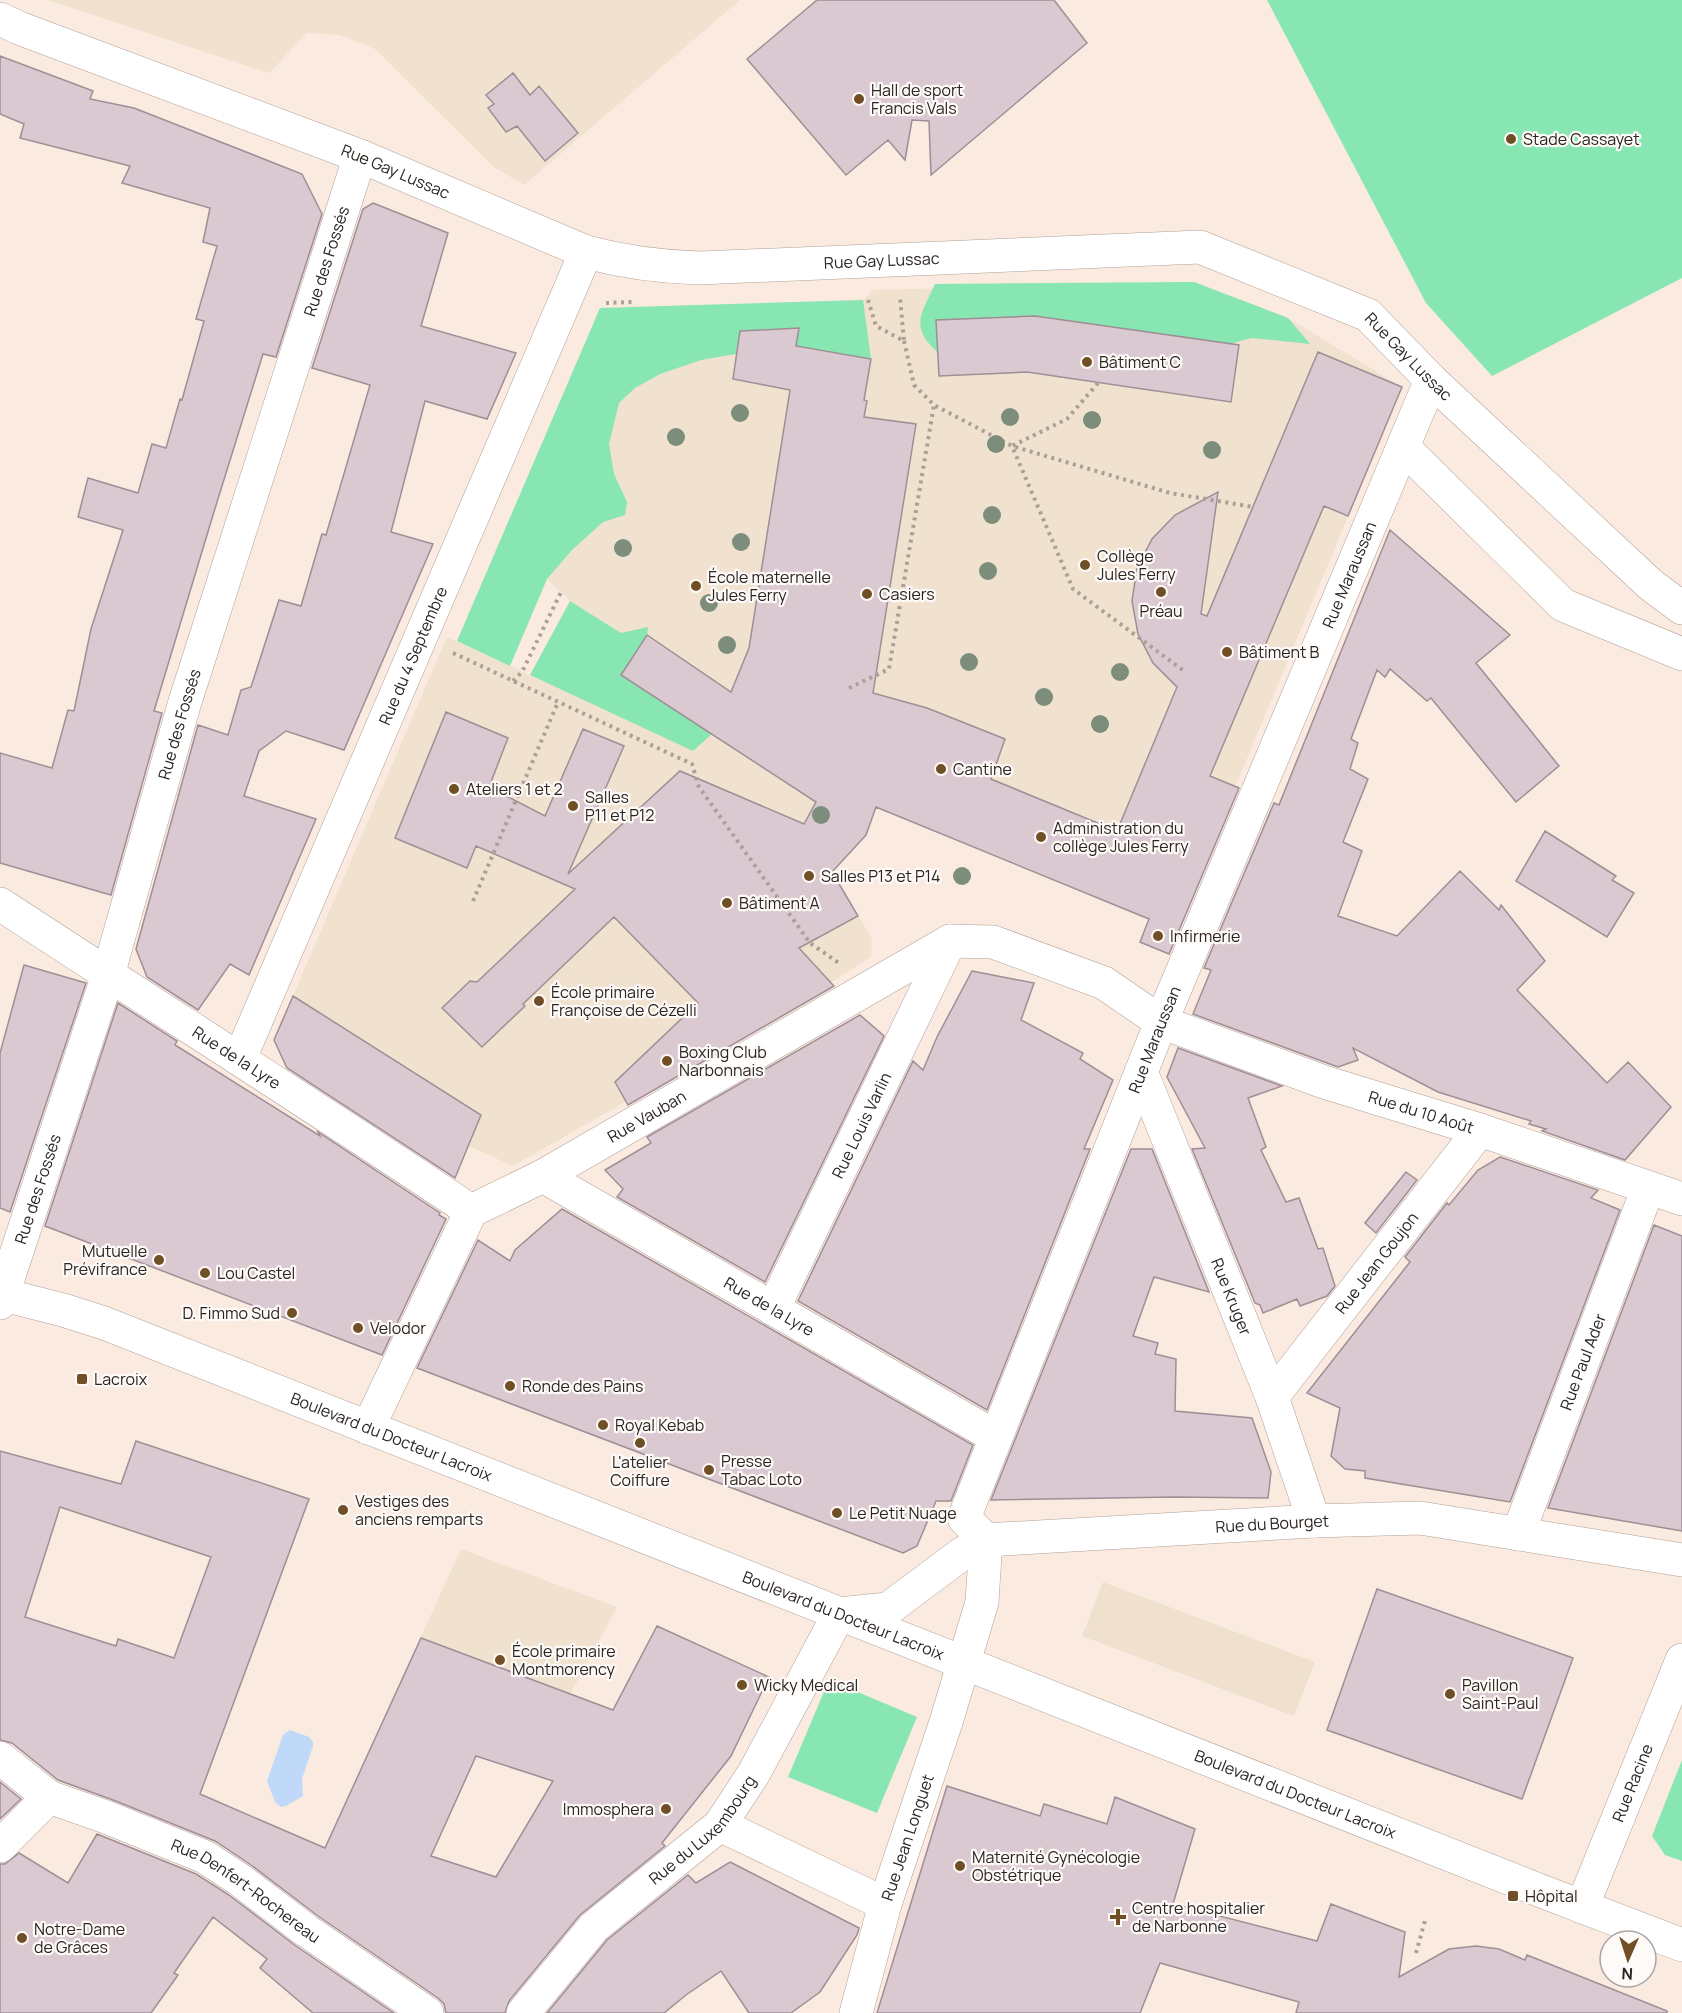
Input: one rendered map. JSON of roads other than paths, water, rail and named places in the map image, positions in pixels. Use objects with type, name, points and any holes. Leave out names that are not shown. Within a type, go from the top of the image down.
[{"type":"street","name":"Rue Gay Lussac","points":[[0,20],[360,156],[586,252],[622,261],[659,267],[700,268],[1200,247],[1368,315],[1431,381],[1651,585],[1682,608]]},
{"type":"street","name":"Rue des Fossés","points":[[1,1296],[108,975],[184,705],[360,156]]},
{"type":"street","name":"Rue du 4 Septembre","points":[[240,1058],[586,252]]},
{"type":"street","name":"Rue Maraussan","points":[[986,1540],[964,1518],[1161,1022],[1431,381]]},
{"type":"street","points":[[1403,447],[1563,605],[1682,654]]},
{"type":"street","name":"Rue de la Lyre","points":[[0,904],[240,1058],[471,1211]]},
{"type":"street","points":[[950,941],[993,942],[1104,983],[1161,1022]]},
{"type":"street","name":"Rue Vauban","points":[[471,1211],[543,1176],[950,941]]},
{"type":"street","name":"Rue Louis Varlin","points":[[773,1309],[950,941]]},
{"type":"street","name":"Rue du 10 Août","points":[[1161,1022],[1324,1082],[1480,1130],[1682,1199]]},
{"type":"street","name":"Rue Kruger","points":[[1142,1074],[1272,1397],[1314,1521]]},
{"type":"street","name":"Rue Jean Goujon","points":[[1272,1397],[1480,1130]]},
{"type":"street","name":"Rue de la Lyre","points":[[543,1176],[996,1437]]},
{"type":"street","name":"Rue Paul Ader","points":[[1518,1534],[1648,1188]]},
{"type":"street","points":[[368,1428],[471,1211]]},
{"type":"street","name":"Boulevard du Docteur Lacroix","points":[[1,1296],[63,1310],[104,1323],[1682,1945]]},
{"type":"street","name":"Rue du Bourget","points":[[986,1540],[1314,1521],[1420,1518],[1682,1560]]},
{"type":"street","points":[[839,1614],[888,1609],[963,1553],[986,1540]]},
{"type":"street","points":[[963,1663],[982,1602],[986,1540]]},
{"type":"street","name":"Rue du Luxembourg","points":[[523,2013],[594,1927],[720,1825],[754,1773],[839,1614]]},
{"type":"street","name":"Rue Racine","points":[[1582,1907],[1682,1660]]},
{"type":"street","name":"Rue Jean Longuet","points":[[856,2013],[885,1904],[963,1663]]},
{"type":"street","name":"Rue Denfert-Rochereau","points":[[0,1758],[50,1797],[205,1857],[427,2013]]},
{"type":"street","points":[[0,1846],[50,1797]]},
{"type":"street","points":[[720,1825],[885,1904]]},
{"type":"water","points":[[290,1730],[309,1737],[313,1746],[302,1779],[303,1796],[281,1807],[275,1802],[267,1781],[283,1735]]},
{"type":"place","name":"Hall de sport Francis Vals","points":[[859,99]]},
{"type":"place","name":"Stade Cassayet","points":[[1511,139]]},
{"type":"place","name":"Bâtiment C","points":[[1087,362]]},
{"type":"place","name":"Collège Jules Ferry","points":[[1085,565]]},
{"type":"place","name":"École maternelle Jules Ferry","points":[[696,586]]},
{"type":"place","name":"Préau","points":[[1161,592]]},
{"type":"place","name":"Casiers","points":[[867,594]]},
{"type":"place","name":"Bâtiment B","points":[[1227,652]]},
{"type":"place","name":"Cantine","points":[[941,769]]},
{"type":"place","name":"Ateliers 1 et 2","points":[[454,789]]},
{"type":"place","name":"Salles P11 et P12","points":[[573,806]]},
{"type":"place","name":"Administration du collège Jules Ferry","points":[[1041,837]]},
{"type":"place","name":"Salles P13 et P14","points":[[809,876]]},
{"type":"place","name":"Bâtiment A","points":[[727,903]]},
{"type":"place","name":"Infirmerie","points":[[1158,936]]},
{"type":"place","name":"École primaire Françoise de Cézelli","points":[[539,1001]]},
{"type":"place","name":"Boxing Club Narbonnais","points":[[667,1061]]},
{"type":"place","name":"Mutuelle Prévifrance","points":[[159,1260]]},
{"type":"place","name":"Lou Castel","points":[[205,1273]]},
{"type":"place","name":"D. Fimmo Sud","points":[[292,1313]]},
{"type":"place","name":"Velodor","points":[[358,1328]]},
{"type":"place","name":"Lacroix","points":[[82,1379]]},
{"type":"place","name":"Ronde des Pains","points":[[510,1386]]},
{"type":"place","name":"Royal Kebab","points":[[603,1425]]},
{"type":"place","name":"L'atelier Coiffure","points":[[640,1443]]},
{"type":"place","name":"Presse Tabac Loto","points":[[709,1470]]},
{"type":"place","name":"Vestiges des anciens remparts","points":[[343,1510]]},
{"type":"place","name":"Le Petit Nuage","points":[[837,1513]]},
{"type":"place","name":"École primaire Montmorency","points":[[500,1660]]},
{"type":"place","name":"Wicky Medical","points":[[742,1685]]},
{"type":"place","name":"Pavillon Saint-Paul","points":[[1450,1694]]},
{"type":"place","name":"Immosphera","points":[[666,1809]]},
{"type":"place","name":"Maternité Gynécologie Obstétrique","points":[[960,1866]]},
{"type":"place","name":"Hôpital","points":[[1513,1896]]},
{"type":"place","name":"Centre hospitalier de Narbonne","points":[[1118,1917]]},
{"type":"place","name":"Notre-Dame de Grâces","points":[[22,1938]]}]
